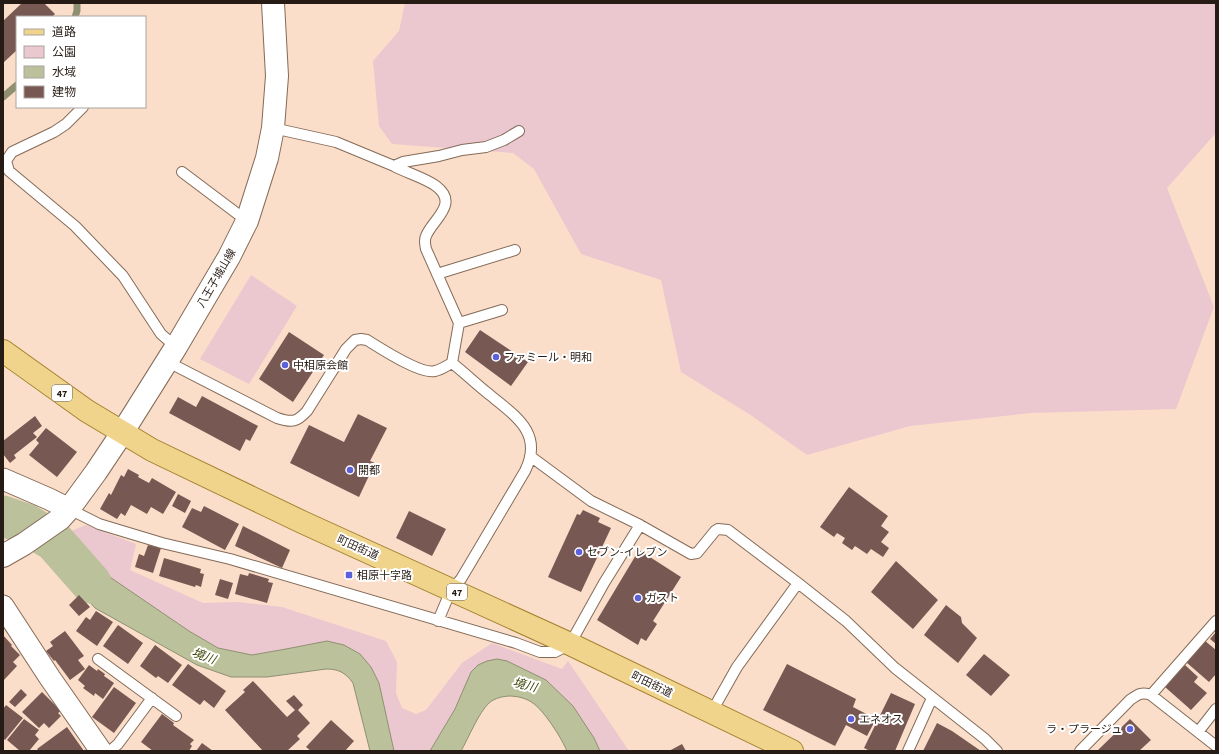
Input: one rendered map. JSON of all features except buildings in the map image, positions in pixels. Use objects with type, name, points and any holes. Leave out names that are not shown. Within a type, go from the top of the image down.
[{"type":"main road","name":"八王子城山線","points":[[3,556],[24,544],[65,514],[96,472],[122,433],[219,275],[247,221],[267,158],[273,128],[277,76],[273,3]]},
{"type":"main road","name":"町田街道","points":[[3,351],[87,411],[152,450],[302,522],[570,644],[792,751]]},
{"type":"street","points":[[3,479],[49,499],[65,514]]},
{"type":"street","points":[[3,606],[50,678],[101,751]]},
{"type":"lane","points":[[82,108],[66,124],[54,132],[12,152],[6,161],[9,171],[81,232],[123,276],[161,334],[171,354],[278,418],[291,421],[300,418],[307,411],[346,349],[355,340],[367,340],[416,368],[428,372],[434,372],[452,363]]},
{"type":"lane","points":[[273,128],[336,142],[394,166],[435,186],[442,191],[446,204],[444,211],[424,241],[426,249],[459,323],[452,363]]},
{"type":"lane","points":[[394,166],[403,162],[439,156],[462,150],[486,147],[504,140],[519,131]]},
{"type":"lane","points":[[182,172],[247,221]]},
{"type":"lane","points":[[437,274],[515,250]]},
{"type":"lane","points":[[459,323],[502,310]]},
{"type":"lane","points":[[438,621],[452,590],[461,579],[525,471],[530,456],[528,432],[522,422],[512,412],[452,363]]},
{"type":"lane","points":[[530,456],[587,499],[640,525],[691,554],[697,553],[714,531],[718,529],[728,530],[846,621],[895,668],[985,739],[997,751]]},
{"type":"lane","points":[[65,514],[155,541],[230,559],[540,652],[555,652],[570,644],[604,583],[640,525]]},
{"type":"lane","points":[[711,713],[737,667],[798,583]]},
{"type":"lane","points":[[1151,695],[1216,621]]},
{"type":"lane","points":[[98,659],[176,716]]},
{"type":"lane","points":[[1080,751],[1130,700],[1141,693],[1151,695],[1216,746]]},
{"type":"lane","points":[[110,751],[118,744],[152,698]]},
{"type":"lane","points":[[908,751],[932,698]]},
{"type":"lane","points":[[1198,732],[1216,709]]},
{"type":"green space","points":[[405,3],[1216,3],[1216,133],[1167,188],[1214,307],[1176,409],[1031,413],[910,426],[807,455],[749,414],[681,372],[661,280],[581,254],[534,169],[513,153],[392,144],[379,126],[373,61],[399,31]]},
{"type":"green space","points":[[251,275],[297,306],[249,384],[200,359]]},
{"type":"green space","points":[[86,525],[136,544],[130,570],[203,603],[238,602],[282,607],[386,641],[397,662],[396,693],[402,708],[416,714],[426,710],[462,663],[492,643],[562,669],[568,661],[629,751],[600,751],[594,738],[573,706],[546,680],[507,661],[471,672],[455,709],[430,751],[394,751],[379,683],[286,649],[252,655],[218,648],[189,631],[101,571],[71,531]]},
{"type":"water","points":[[3,506],[39,510],[20,531],[3,526]]},
{"type":"water","points":[[71,531],[101,571],[189,631],[218,648],[252,655],[327,641],[344,645],[360,654],[371,667],[379,683],[394,751],[370,751],[353,683],[341,672],[326,669],[267,677],[231,677],[197,665],[95,608],[43,548]]},
{"type":"water","points":[[497,659],[507,661],[546,680],[573,706],[594,738],[600,751],[567,751],[555,729],[538,707],[524,698],[511,696],[502,697],[491,701],[485,707],[461,751],[430,751],[455,709],[471,672],[478,665]]},
{"type":"waterway","points":[[75,16],[77,3]]},
{"type":"waterway","points":[[3,97],[16,86]]},
{"type":"waterway","name":"境川","points":[[3,516],[26,524],[54,541],[91,583]]},
{"type":"place","name":"ファミール・明和","points":[[496,357]]},
{"type":"place","name":"中相原会館","points":[[285,365]]},
{"type":"place","name":"開都","points":[[350,470]]},
{"type":"place","name":"セブン-イレブン","points":[[579,552]]},
{"type":"place","name":"相原十字路","points":[[349,575]]},
{"type":"place","name":"ガスト","points":[[638,598]]},
{"type":"place","name":"エネオス","points":[[851,719]]},
{"type":"place","name":"ラ・プラージュ","points":[[1130,729]]}]
